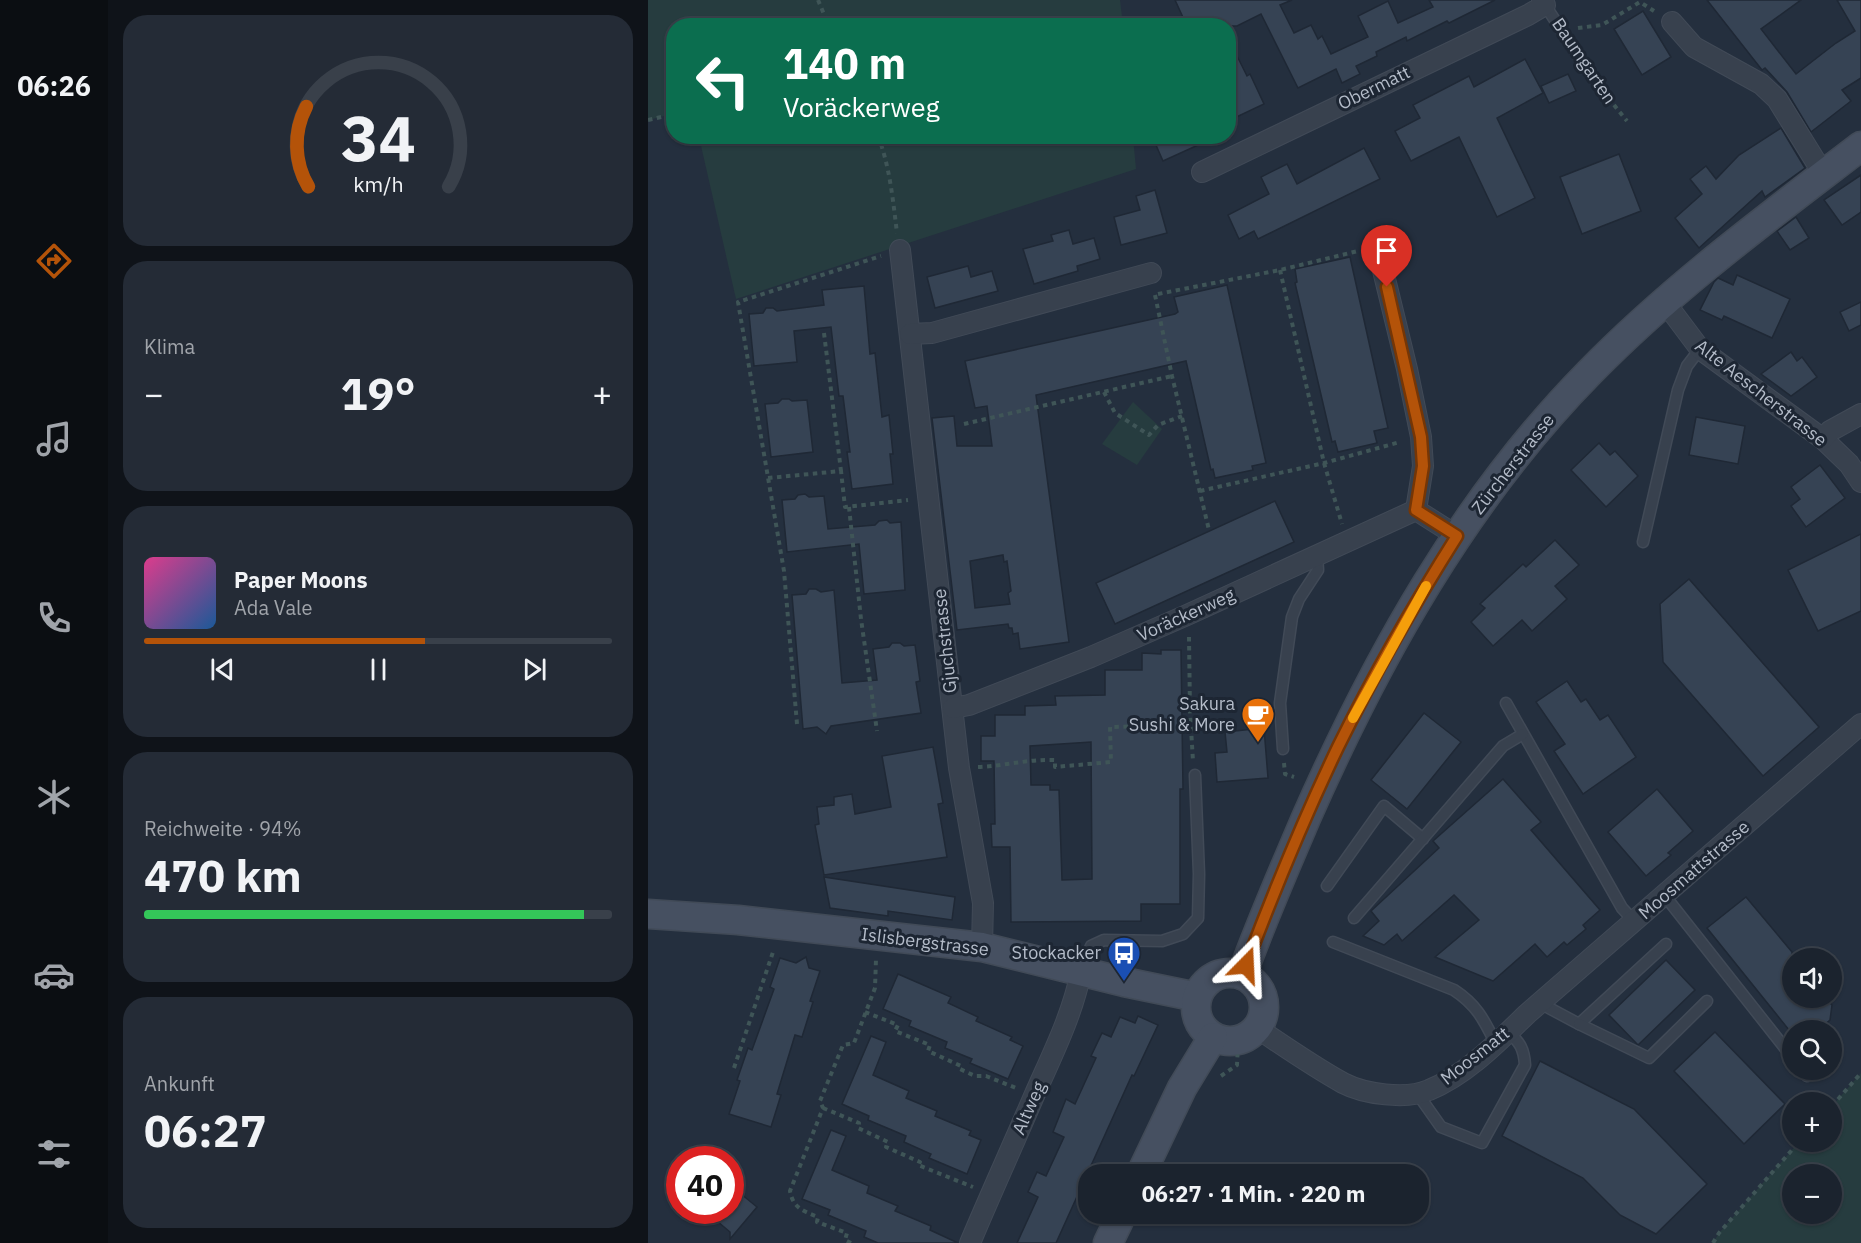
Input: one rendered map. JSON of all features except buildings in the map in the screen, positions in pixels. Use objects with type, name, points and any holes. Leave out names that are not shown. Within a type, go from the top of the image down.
[{"type":"street","name":"Obermatt","points":[[1202,172],[1528,15],[1544,2]]},
{"type":"street","points":[[1672,22],[1694,47],[1761,84],[1777,99],[1824,173]]},
{"type":"street","name":"Zürcherstrasse","points":[[1242,975],[1281,876],[1338,748],[1419,596],[1457,536],[1532,436],[1586,375],[1664,301],[1757,224],[1861,146]]},
{"type":"street","points":[[1377,246],[1421,437],[1423,466],[1416,510],[1457,536]]},
{"type":"street","name":"Gjuchstrasse","points":[[900,250],[959,768],[983,903],[982,947]]},
{"type":"street","points":[[910,334],[932,333],[1151,273]]},
{"type":"street","name":"Alte Aescherstrasse","points":[[1664,301],[1700,349],[1823,439],[1849,464],[1861,482]]},
{"type":"street","points":[[1823,439],[1830,431],[1861,414]]},
{"type":"street","name":"Voräckerweg","points":[[952,708],[969,705],[1091,657],[1416,510]]},
{"type":"street","name":"Moosmattstrasse","points":[[1527,1014],[1861,724]]},
{"type":"street","name":"Islisbergstrasse","points":[[648,915],[738,920],[982,947],[1081,972],[1197,997]]},
{"type":"street","name":"Altweg","points":[[970,1243],[1058,1044],[1076,994],[1081,972]]},
{"type":"street","points":[[1146,1164],[1182,1088],[1236,1043],[1262,1020],[1264,1002],[1257,986],[1242,975],[1215,976],[1201,988],[1197,997],[1196,1006],[1200,1024],[1236,1043]]},
{"type":"street","name":"Moosmatt","points":[[1236,1043],[1345,1084],[1398,1095],[1427,1091],[1455,1076],[1502,1038],[1527,1014]]},
{"type":"street","points":[[1108,1243],[1117,1224]]},
{"type":"lane","name":"Baumgarten","points":[[1544,2],[1588,71]]},
{"type":"lane","points":[[1643,542],[1678,390],[1687,366],[1700,349]]},
{"type":"lane","points":[[1283,749],[1280,703],[1292,617],[1299,599],[1318,570],[1317,555]]},
{"type":"lane","points":[[1506,703],[1622,908],[1635,922]]},
{"type":"lane","points":[[1354,918],[1503,747],[1523,734]]},
{"type":"lane","points":[[1081,972],[1091,946],[1104,940],[1162,940],[1183,934],[1198,918],[1199,873],[1195,775]]},
{"type":"lane","points":[[1327,886],[1384,806],[1423,839]]},
{"type":"lane","points":[[1665,896],[1782,1044]]},
{"type":"lane","points":[[1333,942],[1454,990],[1467,999],[1502,1038],[1519,1041],[1524,1052],[1525,1065],[1482,1143],[1441,1127],[1417,1093]]},
{"type":"lane","points":[[1580,1024],[1666,944]]},
{"type":"lane","points":[[1544,999],[1549,1008],[1649,1058],[1707,1000]]},
{"type":"path","points":[[818,0],[826,18]]},
{"type":"path","points":[[1563,33],[1602,25],[1640,2],[1672,22]]},
{"type":"path","name":"Baumgarten","points":[[1588,71],[1627,121]]},
{"type":"path","points":[[648,120],[666,116]]},
{"type":"path","points":[[797,724],[784,571],[738,302],[900,250],[892,193],[881,144]]},
{"type":"path","points":[[1155,295],[1280,270],[1377,246]]},
{"type":"path","points":[[1280,270],[1324,463],[1348,542]]},
{"type":"path","points":[[1151,273],[1172,376],[1209,530]]},
{"type":"path","points":[[824,333],[845,507],[905,501]]},
{"type":"path","points":[[964,424],[1172,376]]},
{"type":"path","points":[[1104,392],[1115,413],[1149,435],[1158,425],[1182,416]]},
{"type":"path","points":[[1200,491],[1324,463],[1421,437]]},
{"type":"path","points":[[768,478],[841,471]]},
{"type":"path","points":[[849,507],[861,619],[877,731]]},
{"type":"path","points":[[1189,648],[1192,754]]},
{"type":"path","points":[[959,768],[1004,766],[1034,759],[1055,760],[1055,767],[1111,762],[1110,727],[1191,725]]},
{"type":"path","points":[[734,1068],[777,939],[779,924]]},
{"type":"path","points":[[880,936],[875,988],[854,1042],[843,1045],[820,1101],[823,1108],[859,1123],[858,1128],[888,1142],[886,1147],[920,1162],[918,1165],[991,1193]]},
{"type":"path","points":[[865,1012],[898,1025],[895,1031],[930,1045],[928,1051],[961,1066],[960,1069],[975,1076],[986,1076],[1006,1084]]},
{"type":"path","points":[[1842,1095],[1861,1073]]},
{"type":"path","points":[[823,1108],[790,1191],[791,1200],[798,1209],[818,1217],[817,1222],[847,1233],[845,1240],[851,1243]]},
{"type":"path","points":[[1713,1243],[1719,1233],[1790,1152]]},
{"type":"green space","points":[[648,0],[1120,0],[1122,18],[666,18],[666,116],[648,120]]},
{"type":"green space","points":[[701,144],[1134,144],[1136,169],[736,299]]},
{"type":"green space","points":[[1133,402],[1162,429],[1137,465],[1102,444]]},
{"type":"green space","points":[[1861,1073],[1861,1243],[1713,1243],[1719,1233],[1790,1152],[1842,1152],[1842,1095]]},
{"type":"slow traffic","points":[[1353,718],[1426,586]]},
{"type":"place","name":"Sakura Sushi & More","points":[[1258,743]]},
{"type":"place","name":"Stockacker","points":[[1124,982]]},
{"type":"route","points":[[1246,965],[1281,876],[1338,748],[1419,596],[1457,536],[1416,510],[1423,466],[1421,437],[1387,287]]}]
